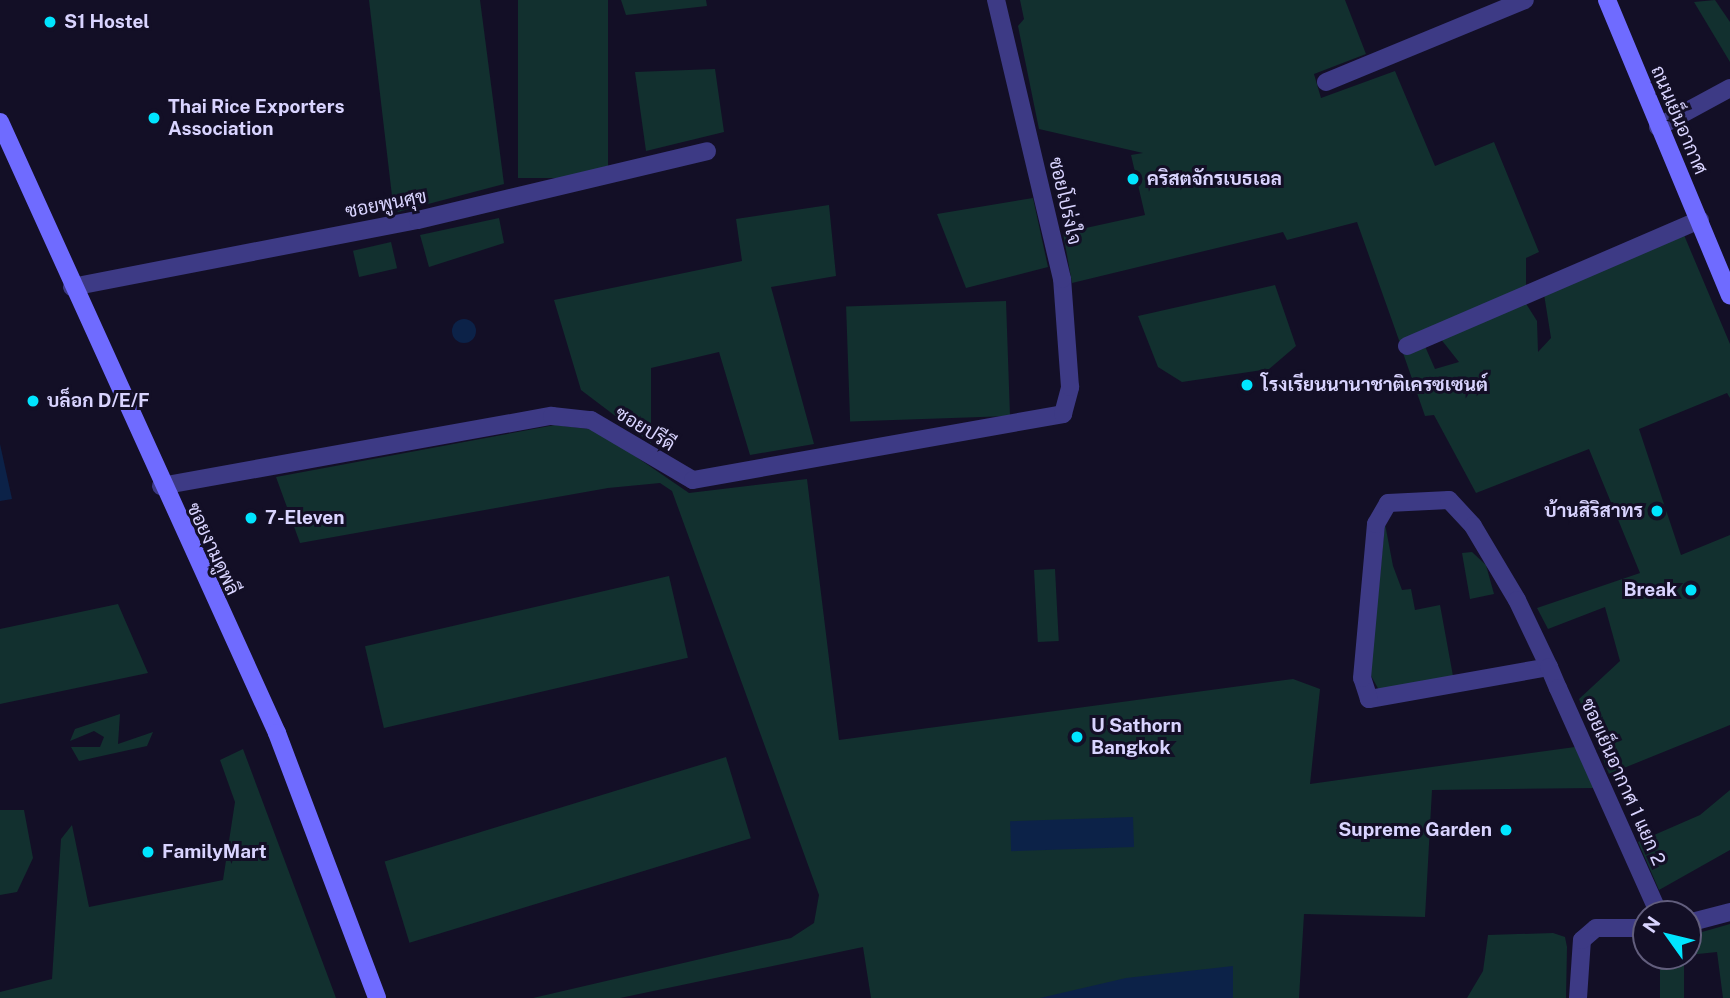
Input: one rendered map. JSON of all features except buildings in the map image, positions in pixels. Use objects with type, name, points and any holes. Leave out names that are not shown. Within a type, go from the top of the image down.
[{"type":"street","name":"ซอยโปร่งใจ","points":[[996,0],[1062,279],[1070,387],[1063,414]]},
{"type":"street","points":[[1326,82],[1525,0]]},
{"type":"street","name":"ถนนเย็นอากาศ","points":[[1607,0],[1730,295]]},
{"type":"street","points":[[1658,127],[1730,88]]},
{"type":"street","name":"ซอยงามดูพลี","points":[[0,122],[161,486],[277,733],[377,998]]},
{"type":"street","name":"ซอยพูนศุข","points":[[72,287],[418,220],[707,151]]},
{"type":"street","points":[[1407,345],[1700,220]]},
{"type":"street","name":"ซอยปรีดี","points":[[161,486],[552,416],[591,420],[692,480],[1063,414]]},
{"type":"street","name":"ซอยเย็นอากาศ 1 แยก 2","points":[[1549,667],[1369,699],[1362,678],[1376,524],[1388,503],[1421,498],[1460,506],[1549,667],[1653,900]]},
{"type":"street","points":[[1702,919],[1730,912]]},
{"type":"street","points":[[1578,998],[1581,940],[1596,928],[1632,928]]},
{"type":"green space","points":[[369,0],[480,0],[504,184],[394,213]]},
{"type":"green space","points":[[518,0],[608,0],[608,178],[518,178]]},
{"type":"green space","points":[[621,0],[706,0],[707,6],[626,15]]},
{"type":"green space","points":[[1020,0],[1345,0],[1366,54],[1314,74],[1321,98],[1395,71],[1435,166],[1494,142],[1539,252],[1526,258],[1526,287],[1400,343],[1357,222],[1287,240],[1283,232],[1072,283],[1063,233],[1145,215],[1131,155],[1143,153],[1039,129],[1018,26],[1024,19]]},
{"type":"green space","points":[[1715,0],[1730,22],[1730,62],[1694,2]]},
{"type":"green space","points":[[715,69],[724,132],[646,151],[635,72]]},
{"type":"green space","points":[[1033,198],[1048,267],[966,288],[937,214]]},
{"type":"green space","points":[[829,205],[836,276],[771,287],[814,444],[750,455],[719,352],[651,368],[651,443],[581,390],[554,300],[742,261],[736,219]]},
{"type":"green space","points":[[499,218],[504,243],[429,267],[420,235]]},
{"type":"green space","points":[[1684,235],[1730,344],[1730,398],[1727,393],[1639,429],[1681,555],[1730,535],[1730,725],[1609,774],[1579,699],[1620,661],[1605,607],[1548,629],[1537,608],[1640,573],[1589,449],[1476,493],[1434,415],[1425,416],[1403,353],[1424,344],[1435,369],[1459,362],[1440,338],[1525,302],[1537,321],[1538,352],[1551,338],[1544,294]]},
{"type":"green space","points":[[391,242],[397,268],[359,277],[353,251]]},
{"type":"green space","points":[[1275,285],[1296,346],[1269,369],[1182,382],[1158,367],[1138,316]]},
{"type":"green space","points":[[1006,301],[1010,416],[850,422],[846,307]]},
{"type":"green space","points":[[555,425],[597,430],[689,493],[807,479],[839,740],[1293,679],[1320,689],[1310,784],[1575,747],[1594,788],[1432,790],[1425,917],[1304,914],[1299,998],[871,998],[863,947],[620,998],[533,998],[791,938],[814,923],[819,895],[672,491],[660,483],[608,488],[300,543],[276,477]]},
{"type":"green space","points":[[1385,524],[1393,566],[1402,590],[1411,589],[1415,610],[1440,605],[1453,676],[1380,692],[1370,674]]},
{"type":"green space","points":[[1472,552],[1486,565],[1494,594],[1470,599],[1462,553]]},
{"type":"green space","points":[[1055,569],[1059,641],[1038,642],[1034,570]]},
{"type":"green space","points":[[669,576],[688,658],[384,728],[365,646]]},
{"type":"green space","points":[[118,604],[148,673],[0,704],[0,629]]},
{"type":"green space","points":[[120,714],[118,744],[153,732],[147,746],[79,761],[71,747],[100,747],[104,737],[94,731],[70,741],[75,729]]},
{"type":"green space","points":[[243,749],[336,998],[0,998],[0,992],[52,979],[61,839],[72,825],[89,907],[223,880],[235,802],[220,760]]},
{"type":"green space","points":[[726,757],[751,838],[409,943],[385,861]]},
{"type":"green space","points":[[1730,790],[1730,850],[1659,890],[1638,842],[1700,815]]},
{"type":"green space","points":[[0,810],[24,810],[33,858],[17,892],[0,895]]},
{"type":"green space","points":[[1730,924],[1730,998],[1723,998],[1717,952],[1702,954],[1702,932]]},
{"type":"green space","points":[[1553,933],[1565,937],[1567,947],[1566,998],[1467,998],[1483,971],[1488,935]]},
{"type":"green space","points":[[1660,970],[1684,970],[1684,998],[1660,998]]},
{"type":"water","points":[[464,319],[472,323],[476,331],[472,339],[464,343],[456,339],[452,331],[456,323]]},
{"type":"water","points":[[0,444],[12,499],[0,501]]},
{"type":"water","points":[[1133,817],[1134,847],[1011,851],[1010,821]]},
{"type":"water","points":[[1233,966],[1233,998],[1040,998],[1126,978]]},
{"type":"place","name":"S1 Hostel","points":[[50,22]]},
{"type":"place","name":"Thai Rice Exporters Association","points":[[154,118]]},
{"type":"place","name":"คริสตจักรเบธเอล","points":[[1133,179]]},
{"type":"place","name":"โรงเรียนนานาชาติเครซเซนต์","points":[[1247,385]]},
{"type":"place","name":"บล็อก D/E/F","points":[[33,401]]},
{"type":"place","name":"บ้านสิริสาทร","points":[[1657,511]]},
{"type":"place","name":"7-Eleven","points":[[251,518]]},
{"type":"place","name":"Break","points":[[1691,590]]},
{"type":"place","name":"U Sathorn Bangkok","points":[[1077,737]]},
{"type":"place","name":"Supreme Garden","points":[[1506,830]]},
{"type":"place","name":"FamilyMart","points":[[148,852]]}]
